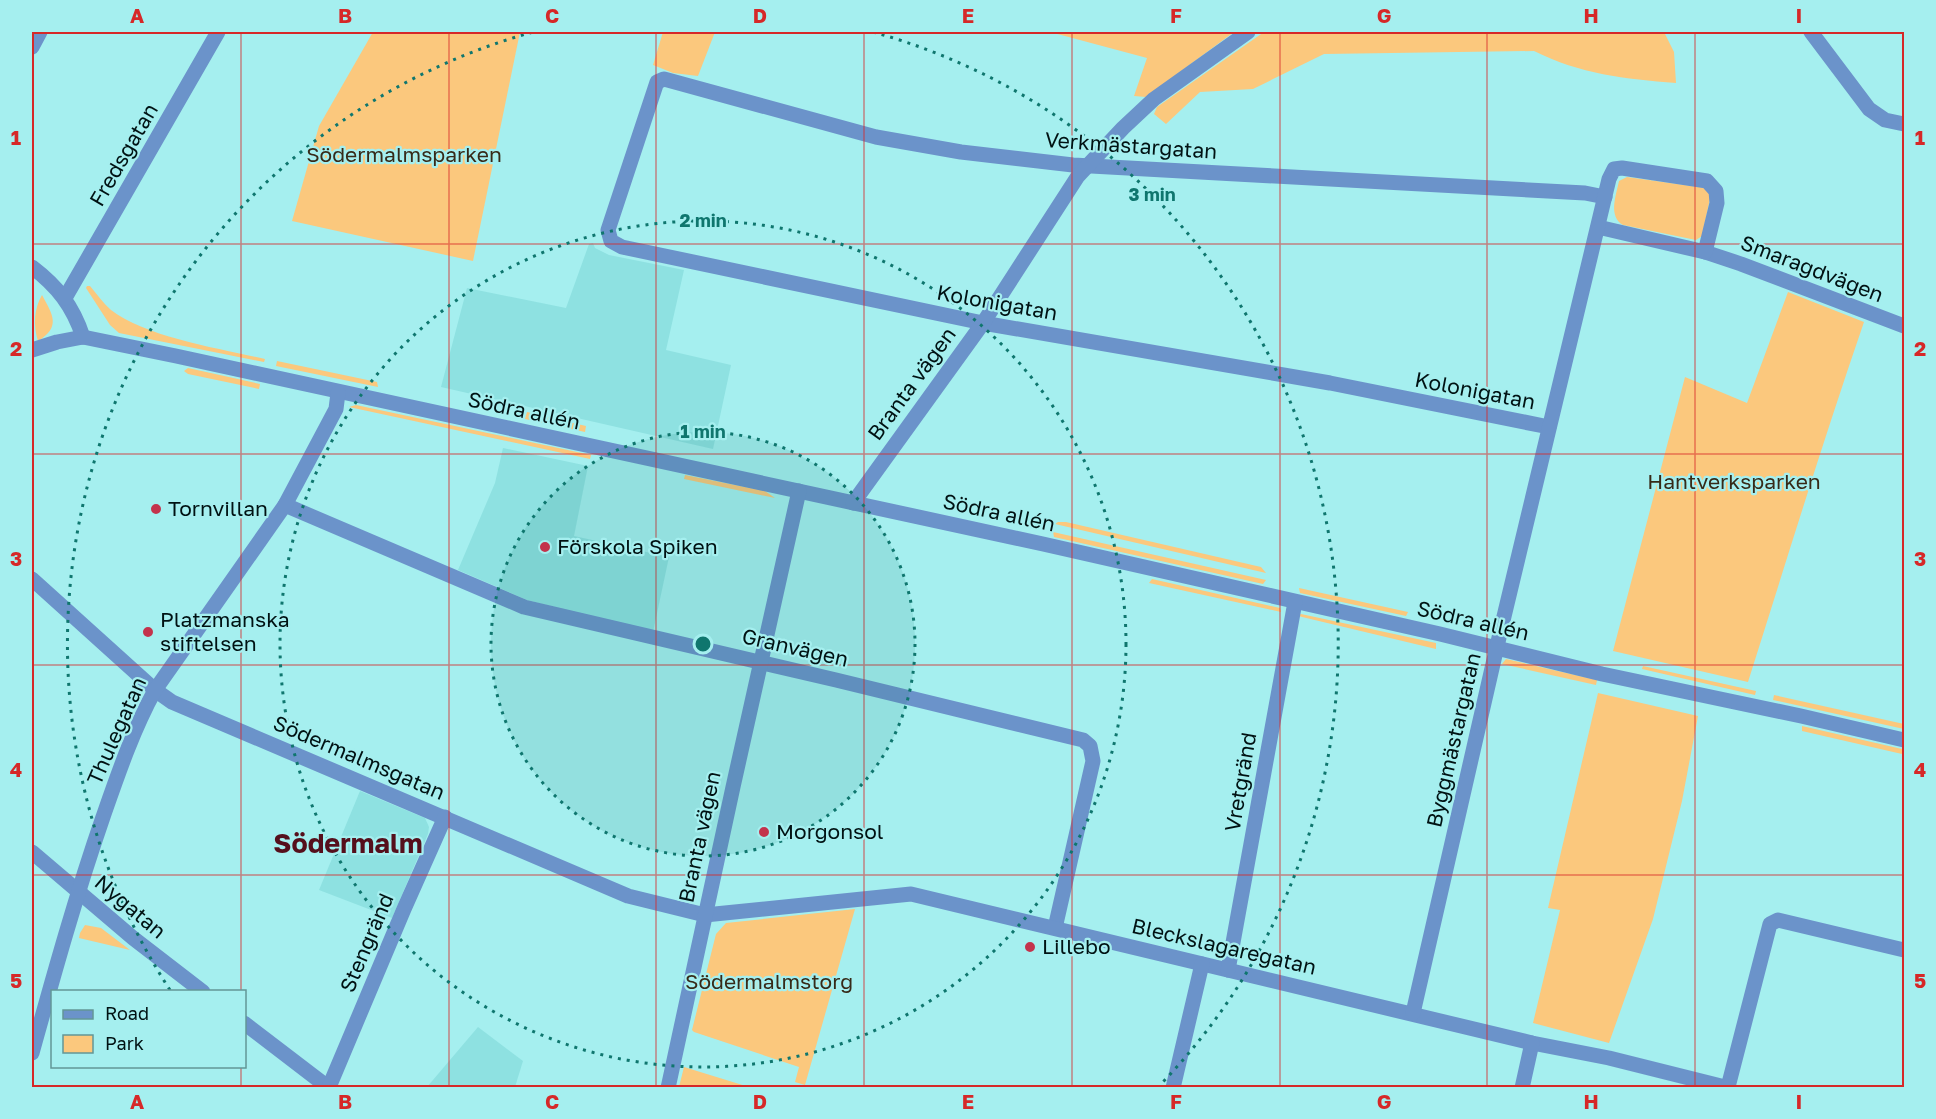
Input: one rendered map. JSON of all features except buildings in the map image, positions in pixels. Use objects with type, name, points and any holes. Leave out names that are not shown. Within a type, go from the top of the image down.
[{"type":"street","points":[[32,47],[40,32]]},
{"type":"street","name":"Fredsgatan","points":[[65,298],[218,32]]},
{"type":"street","name":"Branta vägen","points":[[853,503],[983,323],[1078,176],[1154,99],[1248,32]]},
{"type":"street","points":[[1811,32],[1869,109],[1885,120],[1905,124]]},
{"type":"street","name":"Verkmästargatan","points":[[664,79],[876,137],[961,153],[1089,166],[1573,193],[1605,197]]},
{"type":"street","name":"Kolonigatan","points":[[664,79],[657,82],[608,230],[611,241],[622,247],[983,323],[1318,381],[1549,427]]},
{"type":"street","points":[[1605,197],[1609,179],[1614,170],[1622,168],[1707,181],[1716,191],[1717,203],[1705,252]]},
{"type":"street","name":"Byggmästargatan","points":[[1413,1014],[1497,648],[1605,197]]},
{"type":"street","name":"Smaragdvägen","points":[[1598,227],[1705,252],[1905,326]]},
{"type":"street","points":[[32,267],[48,279],[65,298],[83,337],[32,350]]},
{"type":"street","name":"Södra allén","points":[[83,337],[799,491],[1497,648],[1602,674],[1905,740]]},
{"type":"street","name":"Thulegatan","points":[[32,1053],[78,891],[122,763],[155,690],[285,505],[336,409],[338,393]]},
{"type":"street","name":"Branta vägen","points":[[668,1088],[799,491]]},
{"type":"street","name":"Granvägen","points":[[285,505],[524,606],[1083,740],[1090,746],[1093,761],[1055,928]]},
{"type":"street","name":"Södermalmsgatan","points":[[32,579],[155,690],[172,702],[628,896],[705,915]]},
{"type":"street","name":"Vretgränd","points":[[1228,970],[1294,602]]},
{"type":"street","name":"Stengränd","points":[[329,1087],[445,817]]},
{"type":"street","name":"Nygatan","points":[[32,852],[133,938],[200,990]]},
{"type":"street","name":"Bleckslagaregatan","points":[[705,915],[911,894],[1532,1043],[1609,1058],[1728,1087]]},
{"type":"street","points":[[1728,1087],[1770,924],[1778,920],[1905,950]]},
{"type":"street","points":[[1173,1088],[1202,964]]},
{"type":"street","points":[[246,1025],[329,1087]]},
{"type":"street","points":[[1522,1088],[1532,1043]]},
{"type":"shaded area","points":[[593,243],[595,248],[609,255],[684,270],[666,350],[731,365],[713,449],[441,387],[467,288],[566,308],[589,244]]},
{"type":"shaded area","name":"Förskola Spiken","points":[[503,448],[588,466],[574,536],[669,557],[653,632],[527,600],[458,570],[495,483]]},
{"type":"shaded area","points":[[360,791],[425,818],[429,827],[392,918],[319,890]]},
{"type":"shaded area","points":[[478,1027],[523,1061],[515,1087],[427,1087]]},
{"type":"green space","name":"Södermalmsparken","points":[[373,32],[520,32],[473,261],[292,221],[319,126]]},
{"type":"green space","points":[[663,32],[715,32],[698,76],[673,73],[653,65]]},
{"type":"green space","points":[[1050,32],[1234,32],[1146,97],[1134,96],[1147,58]]},
{"type":"green space","points":[[1264,32],[1664,32],[1674,52],[1676,83],[1603,74],[1568,65],[1534,51],[1324,54],[1253,89],[1200,92],[1166,124],[1154,114],[1157,107]]},
{"type":"green space","points":[[1627,177],[1706,188],[1711,194],[1702,236],[1696,240],[1623,225],[1618,221],[1614,205],[1619,181]]},
{"type":"green space","points":[[90,286],[111,310],[143,328],[185,341],[265,359],[264,362],[119,333],[110,325],[86,288]]},
{"type":"green space","name":"Hantverksparken","points":[[1788,292],[1864,322],[1748,682],[1613,651],[1685,377],[1747,403]]},
{"type":"green space","points":[[42,295],[53,320],[50,331],[38,341],[35,317]]},
{"type":"green space","points":[[277,361],[377,382],[378,387],[276,366]]},
{"type":"green space","points":[[188,368],[260,384],[259,389],[188,374],[184,371]]},
{"type":"green space","points":[[356,405],[591,455],[590,459],[349,407]]},
{"type":"green space","points":[[527,412],[586,426],[585,432],[525,419]]},
{"type":"green space","points":[[685,475],[765,491],[775,498],[684,479]]},
{"type":"green space","points":[[1058,522],[1261,567],[1266,573],[1055,524]]},
{"type":"green space","points":[[1053,532],[1266,580],[1263,584],[1054,537]]},
{"type":"green space","points":[[1152,579],[1280,608],[1281,612],[1149,583]]},
{"type":"green space","points":[[1299,588],[1408,612],[1406,616],[1300,593]]},
{"type":"green space","points":[[1301,614],[1436,643],[1436,649],[1298,616]]},
{"type":"green space","points":[[1506,659],[1597,680],[1596,685],[1502,664]]},
{"type":"green space","points":[[1643,666],[1756,691],[1755,695],[1642,669]]},
{"type":"green space","points":[[1598,693],[1698,716],[1682,801],[1653,919],[1609,1043],[1533,1023],[1560,910],[1548,908]]},
{"type":"green space","points":[[1774,695],[1904,724],[1904,729],[1773,700]]},
{"type":"green space","points":[[1802,726],[1902,749],[1902,754],[1802,731]]},
{"type":"green space","name":"Södermalmstorg","points":[[855,909],[805,1085],[795,1082],[799,1067],[692,1030],[716,934],[726,923]]},
{"type":"green space","points":[[85,925],[101,928],[130,950],[79,938]]},
{"type":"green space","points":[[684,1067],[749,1087],[679,1087]]},
{"type":"place","name":"Tornvillan","points":[[156,509]]},
{"type":"place","name":"Förskola Spiken","points":[[545,547]]},
{"type":"place","name":"Platzmanska stiftelsen","points":[[148,632]]},
{"type":"place","name":"Morgonsol","points":[[764,832]]},
{"type":"place","name":"Lillebo","points":[[1030,947]]},
{"type":"district","name":"Södermalm","points":[[348,844]]}]
